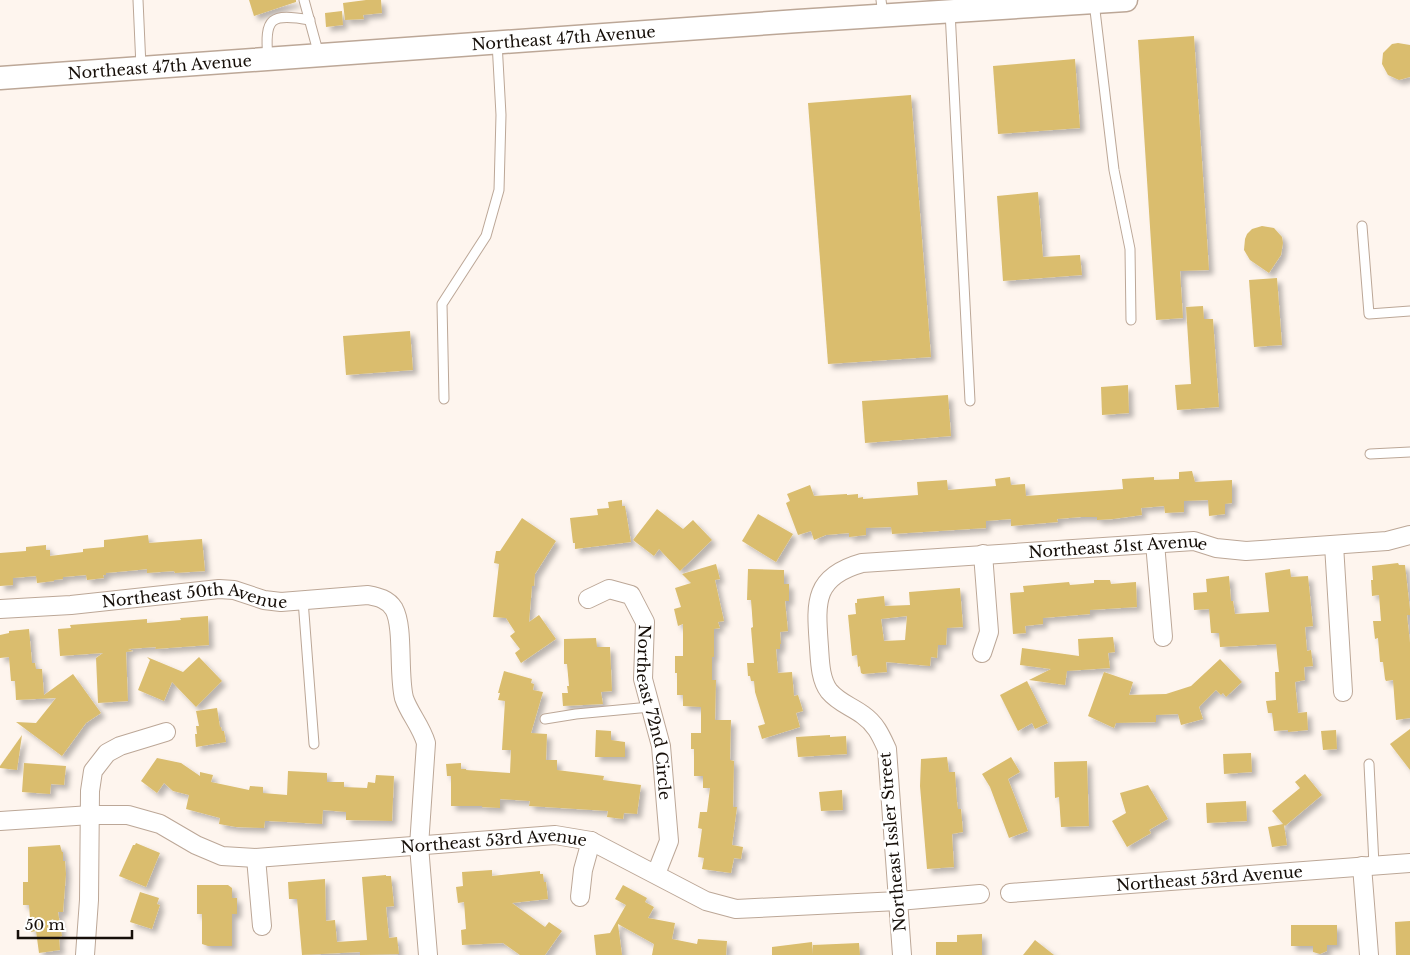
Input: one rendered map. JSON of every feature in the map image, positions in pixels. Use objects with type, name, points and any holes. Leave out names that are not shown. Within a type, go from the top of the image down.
[{"type":"street","name":"Northeast 47th Avenue","points":[[0,78],[497,42],[882,8],[950,11],[1062,2],[1126,0]]},
{"type":"street","name":"Northeast 51st Avenue","points":[[830,579],[844,568],[862,563],[1155,542],[1194,541],[1216,548],[1246,551],[1387,541],[1410,535]]},
{"type":"street","points":[[1155,542],[1163,637]]},
{"type":"street","points":[[1334,545],[1343,692]]},
{"type":"street","points":[[982,653],[989,632],[983,554]]},
{"type":"street","name":"Northeast Issler Street","points":[[830,579],[821,593],[817,608],[821,670],[828,690],[841,703],[864,715],[878,729],[887,750],[902,955]]},
{"type":"street","name":"Northeast 50th Avenue","points":[[0,609],[70,605],[219,589],[234,590],[264,600],[281,602],[368,595],[379,597],[394,610],[398,621],[402,683],[405,699],[422,730],[426,743],[419,846]]},
{"type":"street","name":"Northeast 72nd Circle","points":[[588,599],[610,589],[631,595],[645,622],[643,679],[661,746],[669,841],[656,874]]},
{"type":"street","points":[[85,955],[89,900],[90,791],[92,771],[107,753],[120,746],[166,732]]},
{"type":"street","name":"Northeast 53rd Avenue","points":[[0,821],[90,815],[128,815],[160,824],[196,845],[222,856],[256,858],[555,835],[592,841],[706,901],[736,909],[898,901],[980,894]]},
{"type":"street","points":[[580,897],[583,870],[592,841]]},
{"type":"street","points":[[419,846],[428,955]]},
{"type":"street","points":[[256,858],[262,926]]},
{"type":"street","name":"Northeast 53rd Avenue","points":[[1010,893],[1410,863]]},
{"type":"street","points":[[1368,865],[1369,955]]},
{"type":"lane","points":[[138,0],[141,68]]},
{"type":"lane","points":[[304,0],[319,55]]},
{"type":"lane","points":[[1094,2],[1114,170],[1130,249],[1131,320]]},
{"type":"lane","points":[[950,11],[970,401]]},
{"type":"lane","points":[[268,58],[268,30],[272,20],[278,16],[290,16],[310,20]]},
{"type":"lane","points":[[444,399],[442,304],[486,236],[499,190],[501,115],[497,42]]},
{"type":"lane","points":[[1362,226],[1369,314],[1410,312]]},
{"type":"lane","points":[[1370,454],[1410,452]]},
{"type":"lane","points":[[303,600],[314,744]]},
{"type":"lane","points":[[545,719],[576,714],[650,708]]},
{"type":"lane","points":[[1368,865],[1370,764]]},
{"type":"building","points":[[249,0],[296,0],[296,2],[254,16]]},
{"type":"building","points":[[381,0],[382,13],[363,15],[364,19],[345,20],[343,3]]},
{"type":"building","points":[[342,11],[343,25],[326,27],[325,13]]},
{"type":"building","points":[[1194,36],[1209,270],[1180,271],[1183,318],[1156,320],[1138,40]]},
{"type":"building","points":[[1392,44],[1410,45],[1410,77],[1399,80],[1388,75],[1382,64],[1383,53]]},
{"type":"building","points":[[1075,59],[1080,128],[998,134],[993,66]]},
{"type":"building","points":[[911,95],[931,357],[828,364],[808,103]]},
{"type":"building","points":[[1038,192],[1043,257],[1080,255],[1082,275],[1003,281],[997,196]]},
{"type":"building","points":[[1262,226],[1274,228],[1282,237],[1283,243],[1281,255],[1269,273],[1250,260],[1244,250],[1247,234],[1252,229]]},
{"type":"building","points":[[1277,278],[1282,345],[1254,347],[1249,280]]},
{"type":"building","points":[[1203,306],[1204,319],[1213,319],[1219,407],[1177,410],[1175,385],[1191,384],[1186,307]]},
{"type":"building","points":[[410,331],[413,370],[346,375],[343,336]]},
{"type":"building","points":[[1128,385],[1129,413],[1102,415],[1101,387]]},
{"type":"building","points":[[948,395],[951,436],[865,443],[862,401]]},
{"type":"building","points":[[1192,471],[1195,482],[1232,480],[1232,503],[1225,504],[1225,514],[1209,516],[1208,500],[1184,501],[1184,512],[1165,513],[1164,506],[1141,508],[1142,515],[1113,519],[1097,520],[1097,517],[1081,517],[1057,519],[1058,522],[1011,526],[1011,519],[986,521],[986,528],[892,534],[891,527],[866,528],[866,535],[849,537],[849,533],[826,535],[814,540],[811,531],[798,535],[786,503],[790,501],[787,494],[810,485],[814,496],[858,494],[858,498],[863,497],[863,499],[918,495],[917,482],[947,480],[948,490],[996,486],[995,479],[1010,477],[1011,485],[1025,484],[1026,496],[1123,489],[1122,479],[1154,477],[1154,480],[1179,479],[1179,472]]},
{"type":"building","points":[[622,500],[622,506],[625,506],[631,542],[575,549],[570,518],[598,515],[597,509],[609,508],[608,502]]},
{"type":"building","points":[[657,509],[683,529],[693,520],[712,540],[680,571],[659,549],[654,556],[633,540]]},
{"type":"building","points":[[758,514],[793,534],[776,562],[742,541]]},
{"type":"building","points":[[522,518],[556,541],[535,574],[529,622],[539,615],[556,639],[521,663],[515,653],[520,649],[510,636],[515,632],[506,618],[493,617],[499,564],[494,563],[496,551],[500,551]]},
{"type":"building","points":[[148,535],[149,543],[202,539],[205,571],[147,573],[147,569],[106,573],[106,575],[103,575],[104,578],[87,580],[86,575],[63,577],[63,579],[37,583],[36,576],[13,578],[13,585],[0,586],[0,553],[26,551],[26,547],[46,545],[46,550],[50,550],[50,556],[83,552],[83,549],[104,547],[104,540]]},
{"type":"building","points":[[1398,563],[1399,565],[1405,565],[1410,610],[1410,615],[1407,615],[1410,643],[1410,718],[1396,720],[1393,680],[1386,681],[1385,679],[1383,662],[1380,662],[1378,638],[1375,639],[1373,621],[1381,621],[1379,595],[1372,596],[1371,580],[1373,580],[1372,566]]},
{"type":"building","points":[[716,564],[720,579],[715,580],[724,621],[718,622],[720,628],[714,629],[712,680],[716,680],[715,720],[731,720],[730,760],[734,761],[733,807],[737,807],[732,845],[743,847],[741,859],[734,858],[731,873],[702,869],[704,858],[698,857],[702,829],[698,828],[700,812],[707,812],[710,788],[703,788],[703,776],[694,776],[694,749],[691,749],[691,733],[701,733],[701,707],[683,706],[683,695],[677,695],[677,673],[675,673],[675,656],[683,656],[683,624],[678,626],[674,609],[681,607],[675,588],[691,583],[682,574]]},
{"type":"building","points":[[748,569],[784,570],[784,584],[789,584],[789,601],[785,601],[788,631],[780,632],[780,649],[776,649],[778,673],[792,672],[794,696],[798,695],[803,711],[796,713],[800,727],[762,739],[758,726],[765,724],[755,692],[754,681],[751,681],[750,676],[748,676],[747,663],[754,663],[751,600],[747,600]]},
{"type":"building","points":[[1290,569],[1291,577],[1308,576],[1313,626],[1305,627],[1307,651],[1311,650],[1313,666],[1304,667],[1305,680],[1295,682],[1298,713],[1307,712],[1308,730],[1288,732],[1288,730],[1274,731],[1272,713],[1268,713],[1266,701],[1276,700],[1275,672],[1279,672],[1276,644],[1220,647],[1219,633],[1211,633],[1209,609],[1194,610],[1193,593],[1207,592],[1206,579],[1229,576],[1231,601],[1233,601],[1235,614],[1269,612],[1265,573]]},
{"type":"building","points":[[1094,580],[1110,580],[1111,584],[1136,582],[1137,607],[1090,610],[1090,614],[1043,618],[1043,624],[1025,626],[1026,633],[1013,634],[1010,593],[1024,592],[1023,586],[1069,582],[1070,585],[1094,583]]},
{"type":"building","points":[[960,588],[963,627],[947,628],[946,645],[938,645],[937,658],[931,657],[930,666],[886,662],[887,672],[861,673],[860,666],[858,667],[857,655],[852,656],[848,615],[856,614],[855,603],[857,603],[857,599],[884,596],[885,606],[910,605],[909,592]],"holes":[[[907,616],[905,640],[884,641],[881,619]]]},
{"type":"building","points":[[208,616],[209,645],[128,649],[133,651],[126,652],[128,701],[98,703],[96,658],[103,653],[60,656],[58,629],[71,628],[70,625],[147,619],[147,623]]},
{"type":"building","points":[[29,629],[32,663],[35,663],[36,669],[42,669],[44,695],[73,674],[101,713],[86,723],[62,756],[16,722],[36,723],[56,698],[16,700],[15,681],[11,681],[9,657],[0,658],[0,635],[9,633],[9,631]]},
{"type":"building","points":[[1113,637],[1115,652],[1108,653],[1110,668],[1067,671],[1065,685],[1029,680],[1051,669],[1020,665],[1022,648],[1079,656],[1078,639]]},
{"type":"building","points":[[596,638],[597,647],[610,647],[612,691],[601,692],[603,704],[563,706],[562,693],[568,693],[567,686],[569,686],[567,664],[564,664],[564,639]]},
{"type":"building","points":[[147,657],[183,672],[199,657],[222,681],[196,707],[172,682],[164,701],[138,690],[150,660]]},
{"type":"building","points":[[1220,659],[1242,682],[1226,697],[1223,693],[1221,695],[1216,690],[1199,707],[1203,719],[1181,725],[1178,714],[1156,715],[1156,722],[1116,723],[1114,728],[1088,716],[1104,672],[1133,682],[1129,695],[1166,694],[1191,686]]},
{"type":"building","points":[[504,671],[532,679],[531,683],[534,684],[533,690],[543,692],[531,733],[547,734],[546,760],[557,760],[557,770],[604,776],[603,780],[641,785],[637,814],[624,813],[623,819],[607,817],[608,811],[529,806],[530,801],[500,799],[500,808],[451,806],[451,776],[447,776],[446,764],[461,763],[461,769],[466,770],[510,773],[511,750],[502,750],[505,701],[498,700]]},
{"type":"building","points":[[1027,681],[1048,723],[1035,729],[1032,723],[1018,731],[1000,695]]},
{"type":"building","points":[[217,708],[220,727],[224,731],[226,742],[196,747],[196,726],[199,726],[196,711]]},
{"type":"building","points":[[1410,729],[1410,770],[1390,744]]},
{"type":"building","points":[[596,730],[611,731],[611,740],[625,742],[625,757],[595,757]]},
{"type":"building","points":[[1336,730],[1337,749],[1323,750],[1321,731]]},
{"type":"building","points":[[22,735],[17,770],[0,768],[0,766]]},
{"type":"building","points":[[830,735],[830,737],[846,736],[847,754],[798,757],[796,737]]},
{"type":"building","points":[[1251,753],[1252,772],[1224,774],[1223,754]]},
{"type":"building","points":[[947,757],[949,772],[955,772],[957,802],[958,809],[961,809],[963,832],[952,834],[954,867],[927,869],[920,786],[921,759]]},
{"type":"building","points":[[1011,757],[1020,772],[1008,779],[1028,831],[1009,838],[990,787],[982,774]]},
{"type":"building","points":[[157,758],[181,763],[200,776],[200,772],[213,775],[211,782],[249,790],[250,786],[263,787],[263,793],[287,795],[288,771],[327,773],[327,782],[344,782],[344,787],[367,788],[368,782],[375,783],[376,775],[394,776],[392,821],[346,820],[346,812],[323,810],[322,824],[265,821],[264,828],[219,824],[220,818],[186,809],[189,795],[173,791],[164,783],[157,793],[141,781]]},
{"type":"building","points":[[1087,761],[1089,826],[1061,827],[1059,797],[1055,798],[1054,762]]},
{"type":"building","points":[[24,763],[66,766],[64,785],[51,784],[50,794],[22,792]]},
{"type":"building","points":[[1305,774],[1322,795],[1284,825],[1287,845],[1272,847],[1268,827],[1283,824],[1272,811],[1300,788],[1295,782]]},
{"type":"building","points":[[1148,785],[1168,819],[1149,830],[1151,833],[1127,847],[1112,821],[1126,813],[1120,793]]},
{"type":"building","points":[[842,790],[843,810],[821,811],[819,792]]},
{"type":"building","points":[[1246,801],[1247,821],[1207,823],[1206,803]]},
{"type":"building","points":[[136,843],[160,853],[146,887],[119,876],[133,845]]},
{"type":"building","points":[[60,845],[63,852],[63,861],[65,861],[66,874],[63,912],[58,912],[62,936],[59,937],[60,950],[39,953],[36,931],[31,932],[29,905],[23,905],[23,882],[28,882],[28,847]]},
{"type":"building","points":[[492,870],[492,876],[540,871],[540,874],[543,874],[548,899],[512,903],[545,927],[549,922],[562,931],[545,955],[520,955],[503,943],[462,945],[461,930],[466,929],[464,902],[458,903],[456,887],[463,886],[462,872]]},
{"type":"building","points":[[391,876],[394,906],[386,907],[389,938],[397,937],[399,954],[360,955],[360,952],[302,955],[297,899],[289,899],[288,882],[325,879],[326,921],[335,920],[337,942],[367,940],[362,877]]},
{"type":"building","points":[[197,885],[228,885],[232,888],[232,898],[237,898],[237,914],[232,914],[232,946],[208,946],[202,944],[202,914],[197,914]]},
{"type":"building","points":[[623,885],[647,898],[645,902],[654,907],[648,918],[675,923],[672,939],[697,944],[698,939],[727,941],[726,955],[652,955],[654,944],[618,924],[622,955],[596,955],[594,935],[610,933],[626,905],[615,899]]},
{"type":"building","points":[[140,892],[159,898],[157,904],[160,905],[152,929],[130,922]]},
{"type":"building","points":[[1410,921],[1410,955],[1396,955],[1395,922]]},
{"type":"building","points":[[1291,925],[1337,925],[1337,945],[1327,945],[1327,951],[1320,954],[1313,952],[1313,946],[1291,946]]},
{"type":"building","points":[[982,934],[982,955],[936,955],[936,942],[957,942],[957,935]]},
{"type":"building","points":[[1035,940],[1054,955],[1023,955]]},
{"type":"building","points":[[812,942],[813,955],[772,955],[772,947]]},
{"type":"building","points":[[859,943],[860,955],[813,955],[813,945]]}]
